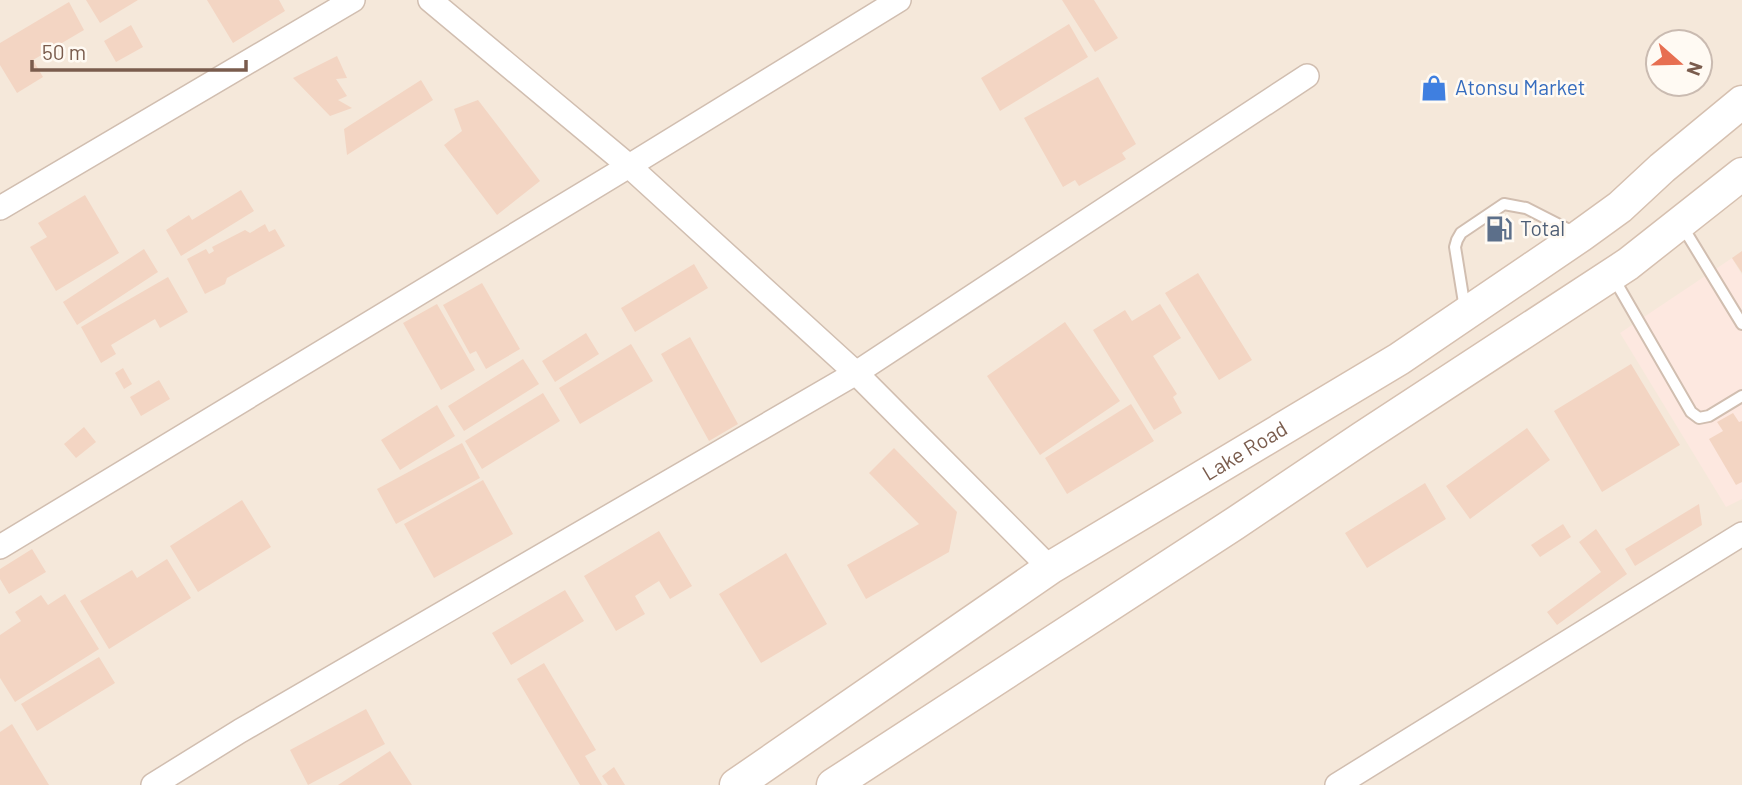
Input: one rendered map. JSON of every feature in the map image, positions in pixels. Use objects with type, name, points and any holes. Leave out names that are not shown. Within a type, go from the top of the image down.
[{"type":"main road","name":"Lake Road","points":[[736,785],[1050,568],[1398,359],[1580,236],[1620,207],[1662,168],[1742,102]]},
{"type":"main road","points":[[833,785],[1628,264],[1742,174]]},
{"type":"street","points":[[0,208],[353,0]]},
{"type":"street","points":[[430,0],[629,166],[856,373],[1050,568]]},
{"type":"street","points":[[0,547],[899,0]]},
{"type":"street","points":[[153,785],[240,731],[856,373],[1307,76]]},
{"type":"street","points":[[1337,785],[1742,534]]},
{"type":"lane","points":[[1466,313],[1455,247],[1461,233],[1504,204],[1526,208],[1580,236]]},
{"type":"lane","points":[[1680,222],[1742,324]]},
{"type":"lane","points":[[1612,274],[1691,412],[1699,418],[1709,416],[1742,397]]},
{"type":"shaded area","points":[[0,0],[1742,0],[1742,785],[0,785]]},
{"type":"shaded area","points":[[1732,258],[1742,275],[1742,499],[1726,507],[1620,333]]},
{"type":"building","points":[[86,0],[138,0],[100,23]]},
{"type":"building","points":[[207,0],[279,0],[285,11],[233,43]]},
{"type":"building","points":[[1062,0],[1094,0],[1118,38],[1095,52]]},
{"type":"building","points":[[69,2],[84,30],[33,60],[43,77],[17,93],[0,65],[0,43]]},
{"type":"building","points":[[1069,24],[1088,57],[1000,111],[981,78]]},
{"type":"building","points":[[131,25],[143,47],[116,62],[104,41]]},
{"type":"building","points":[[337,56],[347,78],[336,79],[347,96],[338,100],[352,108],[330,116],[293,78]]},
{"type":"building","points":[[1098,77],[1136,144],[1122,153],[1126,159],[1079,186],[1075,180],[1063,187],[1024,118]]},
{"type":"building","points":[[421,80],[433,100],[347,155],[344,129]]},
{"type":"building","points":[[478,100],[540,181],[497,215],[444,145],[462,131],[454,109]]},
{"type":"building","points":[[241,190],[254,211],[181,256],[166,230],[189,215],[192,220]]},
{"type":"building","points":[[85,195],[119,253],[56,291],[30,247],[47,237],[38,223]]},
{"type":"building","points":[[265,224],[269,232],[275,229],[285,246],[227,278],[225,284],[205,294],[187,259],[206,249],[209,254],[214,251],[212,247],[245,230],[250,233]]},
{"type":"building","points":[[144,249],[158,272],[77,325],[63,302]]},
{"type":"building","points":[[1742,251],[1742,273],[1732,258]]},
{"type":"building","points":[[694,264],[708,288],[635,332],[621,308]]},
{"type":"building","points":[[1198,273],[1252,360],[1219,380],[1165,293]]},
{"type":"building","points":[[168,277],[188,312],[160,328],[155,319],[111,345],[116,354],[101,363],[81,327]]},
{"type":"building","points":[[482,283],[520,349],[486,369],[476,351],[470,354],[443,305]]},
{"type":"building","points":[[437,304],[475,370],[441,390],[403,323]]},
{"type":"building","points":[[1160,304],[1181,338],[1153,356],[1177,394],[1173,397],[1182,413],[1154,430],[1093,330],[1125,310],[1132,321]]},
{"type":"building","points":[[1065,322],[1120,401],[1040,455],[987,376]]},
{"type":"building","points":[[586,333],[599,354],[555,382],[542,361]]},
{"type":"building","points":[[690,337],[738,424],[709,441],[661,354]]},
{"type":"building","points":[[631,344],[653,381],[580,424],[559,388]]},
{"type":"building","points":[[523,359],[539,384],[464,431],[448,406]]},
{"type":"building","points":[[1631,364],[1680,445],[1602,492],[1554,411]]},
{"type":"building","points":[[123,368],[132,384],[124,389],[115,373]]},
{"type":"building","points":[[159,380],[170,399],[141,416],[130,397]]},
{"type":"building","points":[[543,393],[560,421],[482,469],[465,441]]},
{"type":"building","points":[[1131,404],[1154,441],[1067,494],[1045,458]]},
{"type":"building","points":[[437,405],[455,436],[400,470],[381,440]]},
{"type":"building","points":[[1733,413],[1739,422],[1742,421],[1742,482],[1736,485],[1709,439],[1723,431],[1717,422]]},
{"type":"building","points":[[84,427],[96,442],[76,458],[64,444]]},
{"type":"building","points":[[1527,428],[1550,460],[1470,519],[1446,486]]},
{"type":"building","points":[[462,443],[480,478],[396,524],[377,489]]},
{"type":"building","points":[[894,448],[957,512],[949,552],[866,599],[847,565],[919,524],[869,473]]},
{"type":"building","points":[[483,480],[513,534],[434,578],[404,524]]},
{"type":"building","points":[[1425,483],[1446,519],[1367,568],[1345,533]]},
{"type":"building","points":[[242,500],[271,547],[198,592],[170,546]]},
{"type":"building","points":[[1699,504],[1702,525],[1635,566],[1625,549]]},
{"type":"building","points":[[1563,524],[1571,537],[1540,557],[1531,545]]},
{"type":"building","points":[[1596,529],[1627,574],[1557,625],[1547,612],[1601,572],[1579,542]]},
{"type":"building","points":[[659,531],[692,586],[670,599],[659,581],[635,596],[645,614],[616,631],[584,576]]},
{"type":"building","points":[[32,549],[46,572],[9,594],[0,579],[0,569]]},
{"type":"building","points":[[786,553],[827,624],[761,663],[719,594]]},
{"type":"building","points":[[167,559],[191,598],[109,649],[80,601],[132,570],[137,578]]},
{"type":"building","points":[[565,590],[584,621],[511,665],[492,633]]},
{"type":"building","points":[[65,594],[99,649],[15,702],[0,678],[0,635],[21,621],[15,612],[41,595],[48,605]]},
{"type":"building","points":[[99,657],[115,683],[37,731],[21,704]]},
{"type":"building","points":[[544,663],[596,750],[585,756],[602,785],[580,785],[517,679]]},
{"type":"building","points":[[366,709],[385,744],[308,785],[290,750]]},
{"type":"building","points":[[12,724],[49,785],[0,785],[0,732]]},
{"type":"building","points":[[390,751],[412,785],[338,785]]},
{"type":"building","points":[[614,767],[625,785],[608,785],[602,776]]},
{"type":"place","name":"Atonsu Market","points":[[1434,88]]},
{"type":"place","name":"Total","points":[[1499,229]]}]
